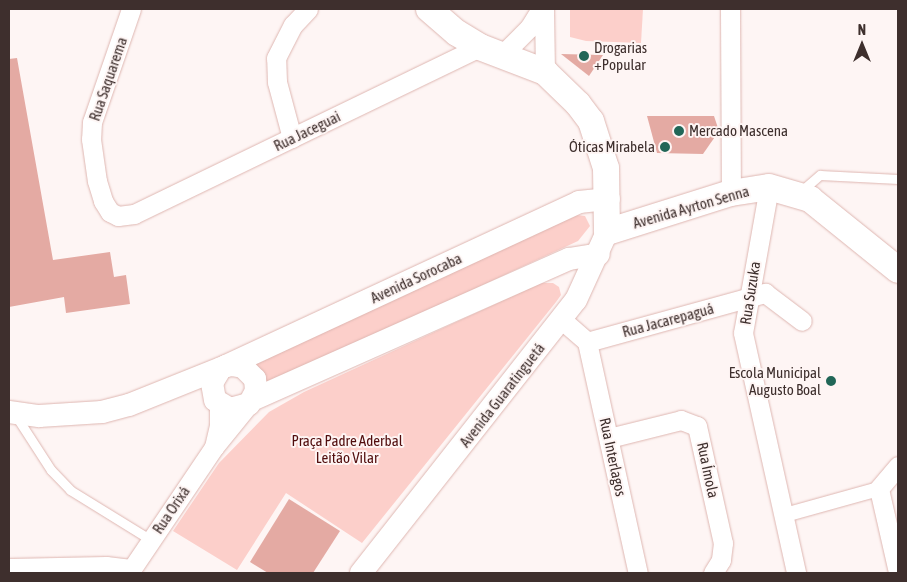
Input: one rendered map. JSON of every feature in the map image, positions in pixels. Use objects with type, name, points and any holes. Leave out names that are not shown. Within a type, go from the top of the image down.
[{"type":"main road","points":[[429,9],[457,33],[491,51],[545,72]]},
{"type":"main road","name":"Avenida Guaratinguetá","points":[[545,72],[591,121],[606,168],[609,200],[603,243]]},
{"type":"main road","name":"Avenida Ayrton Senna","points":[[603,243],[731,193],[769,187],[799,193],[820,206],[898,270]]},
{"type":"street","name":"Rua Saquarema","points":[[131,9],[92,122],[91,139],[97,181],[103,201],[110,212],[118,216],[134,214]]},
{"type":"street","points":[[292,138],[277,82],[276,58],[293,25],[308,9]]},
{"type":"street","name":"Rua Jaceguai","points":[[134,214],[292,138],[491,51],[529,28],[543,9]]},
{"type":"street","points":[[543,9],[545,72]]},
{"type":"street","points":[[730,9],[731,193]]},
{"type":"street","name":"Rua Suzuka","points":[[769,187],[747,299],[744,333],[785,515],[796,573]]},
{"type":"street","name":"Avenida Sorocaba","points":[[12,413],[87,415],[116,409],[224,367],[579,202],[609,200]]},
{"type":"street","points":[[250,402],[256,385],[252,374],[238,365],[224,367],[212,383],[217,402],[230,409],[250,402],[569,260],[603,243]]},
{"type":"street","name":"Avenida Guaratinguetá","points":[[361,573],[562,320],[583,289],[603,243]]},
{"type":"street","name":"Rua Jacarepaguá","points":[[587,342],[765,293],[802,321]]},
{"type":"street","points":[[562,320],[587,342]]},
{"type":"street","name":"Rua Interlagos","points":[[587,342],[638,573]]},
{"type":"street","name":"Avenida Sorocaba","points":[[163,391],[189,391],[217,402]]},
{"type":"street","name":"Rua Orixá","points":[[214,447],[219,426],[217,402]]},
{"type":"street","name":"Rua Orixá","points":[[130,571],[214,447],[250,402]]},
{"type":"street","name":"Rua Ímola","points":[[609,438],[681,420],[697,426],[723,542],[721,560],[713,573]]},
{"type":"street","points":[[785,515],[879,489],[898,466]]},
{"type":"street","points":[[879,489],[898,572]]},
{"type":"street","points":[[9,568],[106,566],[130,571]]},
{"type":"lane","points":[[799,193],[810,181],[820,176],[898,179]]},
{"type":"lane","points":[[12,413],[50,470],[70,490],[151,540]]},
{"type":"green space","points":[[570,9],[643,9],[641,43],[586,41],[570,37]]},
{"type":"green space","points":[[576,215],[585,216],[590,226],[578,241],[264,386],[253,363]]},
{"type":"green space","name":"Praça Padre Aderbal Leitão Vilar","points":[[541,283],[553,283],[559,287],[561,295],[362,543],[286,493],[237,570],[173,531],[219,463],[269,412],[304,392]]},
{"type":"building","name":"Drogarias +Popular","points":[[561,54],[603,55],[589,76]]},
{"type":"building","points":[[17,58],[53,260],[110,252],[114,277],[126,275],[130,304],[66,313],[64,297],[9,307],[9,59]]},
{"type":"building","points":[[647,116],[714,116],[719,131],[703,154],[657,153]]},
{"type":"building","points":[[289,499],[340,531],[313,573],[268,573],[250,562]]},
{"type":"place","name":"Drogarias +Popular","points":[[584,56]]},
{"type":"place","name":"Mercado Mascena","points":[[679,131]]},
{"type":"place","name":"Óticas Mirabela","points":[[665,147]]},
{"type":"place","name":"Escola Municipal Augusto Boal","points":[[831,381]]}]
